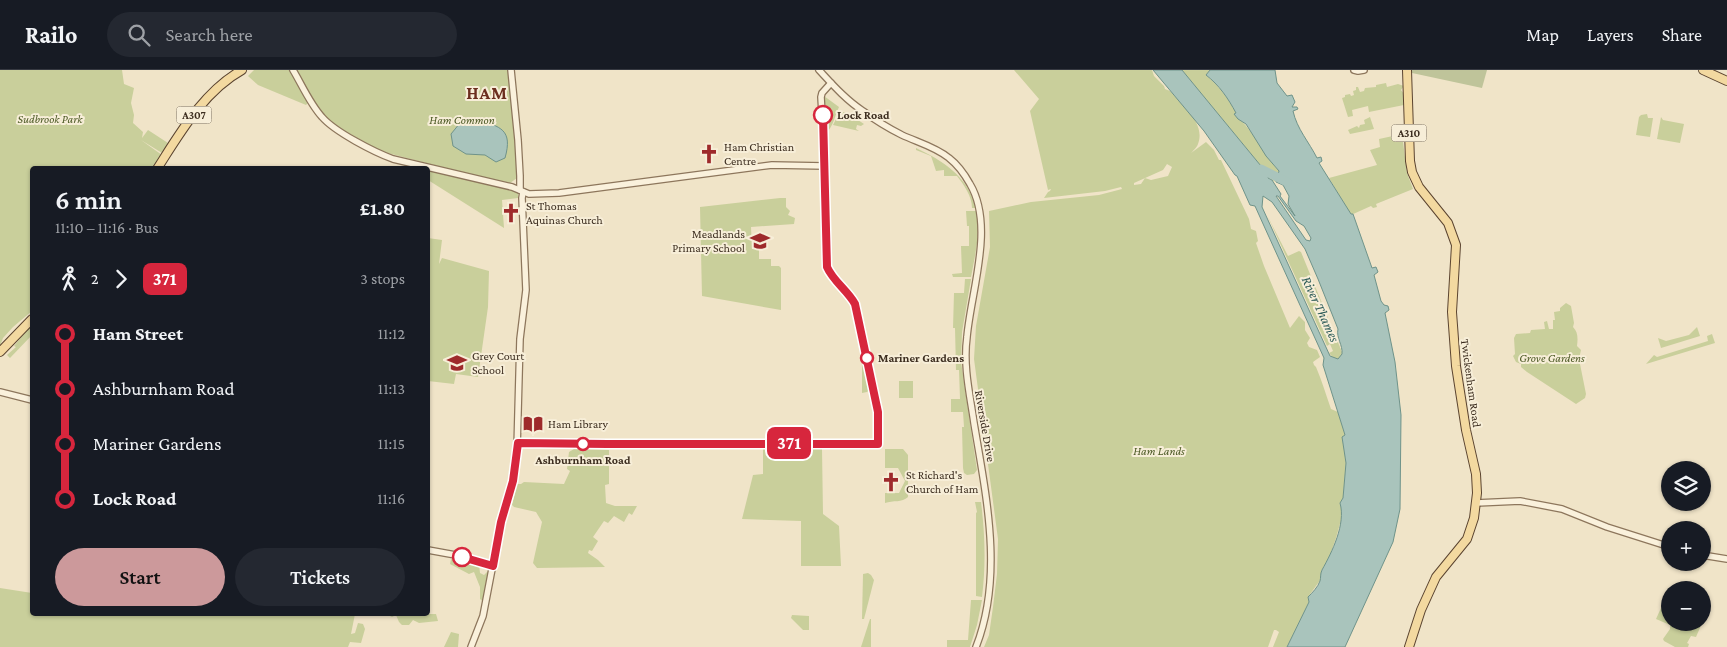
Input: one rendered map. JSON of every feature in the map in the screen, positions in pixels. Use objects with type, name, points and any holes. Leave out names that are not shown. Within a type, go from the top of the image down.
[{"type":"main road","name":"A307","points":[[159,166],[202,105],[227,80],[242,70]]},
{"type":"main road","name":"Twickenham Road","points":[[1407,70],[1412,172],[1421,191],[1448,223],[1456,249],[1452,312],[1458,384],[1476,471],[1476,503],[1470,532],[1464,544],[1434,580],[1421,610],[1409,647]]},
{"type":"main road","points":[[1704,70],[1727,81]]},
{"type":"main road","points":[[0,352],[30,321]]},
{"type":"street","points":[[293,70],[324,120],[379,153],[393,159],[421,166]]},
{"type":"street","points":[[471,647],[480,627],[501,522],[513,481],[517,449],[520,339],[526,290],[518,140],[511,70]]},
{"type":"street","name":"Riverside Drive","points":[[819,70],[861,110],[898,132],[950,158],[972,187],[979,207],[981,241],[969,313],[966,366],[986,494],[990,554],[988,598],[976,647]]},
{"type":"street","points":[[1354,70],[1364,70]]},
{"type":"street","points":[[430,168],[532,194],[559,194],[772,165],[825,166],[821,97],[822,92],[831,83]]},
{"type":"street","points":[[0,392],[30,400]]},
{"type":"street","points":[[1476,503],[1520,501],[1562,509],[1607,527],[1661,545]]},
{"type":"street","points":[[430,550],[461,556],[493,566]]},
{"type":"street","points":[[1711,556],[1727,559]]},
{"type":"green space","name":"Sudbrook Park","points":[[0,70],[122,70],[124,84],[134,88],[131,103],[134,115],[133,123],[143,132],[142,138],[148,130],[168,143],[162,153],[141,140],[162,155],[155,166],[30,166],[30,313],[3,338],[0,346]]},
{"type":"green space","points":[[254,70],[289,70],[309,102],[306,105],[258,85],[248,76]]},
{"type":"green space","name":"Ham Common","points":[[296,70],[508,70],[515,135],[517,178],[510,183],[380,151],[340,128],[327,118],[316,104]]},
{"type":"green space","name":"Ham Lands","points":[[1014,70],[1152,70],[1154,76],[1165,89],[1170,91],[1186,108],[1196,122],[1200,136],[1197,145],[1191,153],[1206,142],[1214,150],[1219,160],[1221,160],[1249,219],[1251,229],[1256,231],[1258,241],[1256,243],[1264,266],[1290,328],[1299,316],[1305,322],[1305,330],[1310,338],[1307,343],[1309,347],[1317,350],[1320,357],[1313,362],[1314,365],[1331,409],[1338,412],[1345,435],[1343,437],[1346,463],[1343,498],[1340,503],[1342,509],[1341,520],[1336,538],[1327,564],[1321,571],[1321,579],[1308,597],[1309,602],[1287,647],[1273,647],[1279,632],[1274,630],[1268,647],[984,647],[989,635],[993,607],[997,574],[998,539],[974,359],[976,326],[990,247],[989,211],[1031,202],[1099,195],[1122,189],[1121,187],[1105,191],[1044,198],[1051,189],[1048,190],[1030,111],[1039,99]],"holes":[[[1167,164],[1172,167],[1168,176],[1151,180],[1145,178],[1163,170]],[[1145,178],[1141,184],[1134,185],[1134,183]]]},
{"type":"green space","points":[[1182,70],[1210,70],[1206,75],[1223,92],[1236,113],[1234,114],[1253,134],[1279,171],[1276,182],[1268,178],[1271,171],[1261,166]]},
{"type":"green space","points":[[1412,70],[1487,70],[1482,88],[1412,73]]},
{"type":"green space","points":[[1386,83],[1387,87],[1398,84],[1404,86],[1401,90],[1404,94],[1404,105],[1369,112],[1368,106],[1352,110],[1353,116],[1348,117],[1342,98],[1345,95],[1354,95],[1353,91],[1356,90],[1356,87],[1358,87],[1360,92],[1364,91],[1365,88],[1376,87],[1376,85]]},
{"type":"green space","points":[[824,96],[839,107],[827,132]]},
{"type":"green space","points":[[844,112],[864,124],[861,126],[857,125],[856,129],[859,131],[833,125],[838,115]]},
{"type":"green space","points":[[1647,114],[1648,118],[1653,118],[1650,137],[1636,135],[1639,117]]},
{"type":"green space","points":[[1370,117],[1374,129],[1350,134],[1348,130],[1357,126],[1359,128],[1360,125],[1365,124],[1364,120]]},
{"type":"green space","points":[[1661,117],[1663,120],[1684,124],[1680,143],[1657,139]]},
{"type":"green space","points":[[1402,134],[1407,173],[1413,189],[1376,204],[1377,207],[1373,208],[1371,206],[1351,215],[1329,178],[1377,165],[1370,150],[1380,147],[1379,139]]},
{"type":"green space","points":[[916,148],[936,158],[945,164],[961,178],[976,208],[972,208],[969,195],[957,176],[944,176],[944,170],[936,171],[931,156],[916,150]]},
{"type":"green space","points":[[430,170],[516,191],[518,198],[502,200],[504,228],[430,181]]},
{"type":"green space","name":"Meadlands Primary School","points":[[786,198],[786,207],[790,211],[788,215],[795,218],[794,224],[751,227],[752,249],[759,249],[759,259],[771,259],[771,266],[779,266],[781,268],[781,310],[702,296],[700,207]]},
{"type":"green space","points":[[966,211],[976,211],[978,228],[971,277],[953,277],[952,274],[962,273],[961,246],[969,246],[969,226],[967,226]]},
{"type":"green space","points":[[1268,217],[1288,256],[1299,251],[1301,252],[1342,352],[1341,358],[1338,360],[1334,359],[1329,353],[1333,351],[1330,344],[1327,346]]},
{"type":"green space","points":[[430,238],[442,240],[439,264],[442,258],[489,271],[488,307],[478,377],[456,374],[454,384],[430,381]]},
{"type":"green space","points":[[965,279],[971,279],[962,332],[961,362],[977,470],[974,474],[967,475],[964,473],[963,468],[963,412],[951,412],[951,399],[960,399],[959,370],[956,370],[955,328],[953,328],[954,293],[964,293]]},
{"type":"green space","name":"Grove Gardens","points":[[1566,303],[1571,306],[1573,327],[1577,335],[1577,346],[1581,350],[1579,359],[1586,394],[1585,398],[1576,404],[1527,372],[1521,367],[1521,364],[1516,362],[1513,356],[1515,354],[1514,338],[1516,334],[1545,329],[1544,322],[1547,321],[1549,329],[1553,329],[1554,312],[1560,311],[1560,308]]},
{"type":"green space","points":[[30,326],[30,337],[10,358],[7,355],[16,347],[14,346]]},
{"type":"green space","points":[[1697,327],[1700,336],[1661,348],[1658,338],[1666,341],[1689,335]]},
{"type":"green space","points":[[1712,334],[1715,343],[1646,364],[1654,355],[1657,357],[1708,341],[1707,336]]},
{"type":"green space","points":[[862,363],[865,367],[870,389],[862,393]]},
{"type":"green space","points":[[899,381],[913,381],[913,398],[899,398]]},
{"type":"green space","points":[[574,449],[609,450],[609,484],[605,485],[606,503],[615,506],[637,506],[632,515],[629,513],[624,522],[614,516],[608,523],[604,521],[593,537],[598,541],[592,551],[589,550],[588,553],[605,567],[537,568],[533,563],[542,522],[536,512],[512,505],[517,484],[524,482],[564,484],[570,471],[567,469],[569,452]]},
{"type":"green space","points":[[763,449],[822,449],[823,514],[839,526],[841,566],[801,566],[801,521],[742,519],[753,475],[763,474]]},
{"type":"green space","points":[[885,449],[903,449],[908,455],[908,497],[903,500],[885,503],[885,493],[899,493],[905,481],[898,468],[885,468]]},
{"type":"green space","points":[[975,502],[981,502],[983,526],[982,597],[976,596],[977,512]]},
{"type":"green space","points":[[451,559],[464,562],[467,560],[479,564],[480,573],[484,575],[489,570],[485,603],[480,599],[480,587],[474,572],[469,574],[450,564]]},
{"type":"green space","points":[[868,573],[874,580],[864,619],[862,619],[863,574]]},
{"type":"green space","points":[[0,588],[30,593],[30,616],[355,616],[351,634],[355,633],[358,623],[363,624],[365,629],[361,643],[350,642],[348,647],[0,647]]},
{"type":"green space","points":[[971,600],[982,600],[970,647],[947,647],[947,640],[968,640]]},
{"type":"green space","points":[[1661,608],[1661,621],[1656,619]]},
{"type":"green space","points":[[430,614],[436,614],[438,621],[419,623],[413,620],[409,625],[402,625],[396,616],[430,616]]},
{"type":"green space","points":[[792,615],[809,616],[809,630],[803,630],[791,618]]},
{"type":"green space","points":[[870,619],[871,647],[861,647]]},
{"type":"green space","points":[[1669,631],[1699,631],[1696,637],[1691,636],[1687,643],[1689,644],[1688,647],[1675,647],[1663,639]]},
{"type":"green space","points":[[451,632],[459,634],[458,647],[444,647]]},
{"type":"water","points":[[1153,70],[1182,70],[1261,166],[1271,171],[1268,178],[1272,180],[1281,194],[1280,196],[1295,216],[1288,204],[1289,196],[1283,185],[1276,182],[1279,171],[1266,156],[1246,124],[1234,114],[1236,113],[1223,92],[1206,75],[1210,70],[1275,70],[1277,83],[1287,96],[1292,95],[1295,102],[1292,107],[1297,107],[1298,109],[1293,111],[1300,130],[1317,158],[1321,157],[1322,161],[1319,163],[1351,214],[1353,214],[1372,268],[1376,267],[1378,272],[1374,275],[1381,301],[1384,305],[1388,306],[1389,310],[1385,313],[1395,362],[1401,415],[1400,509],[1393,542],[1345,647],[1287,647],[1309,602],[1308,597],[1319,583],[1321,571],[1334,546],[1340,529],[1340,503],[1343,498],[1346,463],[1342,437],[1345,435],[1323,365],[1324,358],[1255,206],[1250,205],[1237,176],[1204,131]],"holes":[[[1263,196],[1272,202],[1305,249],[1338,329],[1342,351],[1338,359],[1330,356],[1262,207]],[[1276,196],[1278,196],[1296,221],[1304,226],[1311,238],[1310,241],[1306,240]]]},
{"type":"water","points":[[476,120],[498,127],[503,131],[507,141],[505,158],[496,162],[485,155],[466,154],[453,146],[451,134],[460,123]]},
{"type":"waterway","name":"River Thames","points":[[1261,169],[1287,182]]},
{"type":"bus line","name":"371","points":[[462,557],[493,566],[501,522],[513,481],[518,443],[878,444],[878,412],[855,304],[827,267],[823,115]]},
{"type":"place","name":"Lock Road","points":[[823,115]]},
{"type":"place","name":"Ham Christian Centre","points":[[709,154]]},
{"type":"place","name":"St Thomas Aquinas Church","points":[[511,213]]},
{"type":"place","name":"Meadlands Primary School","points":[[760,241]]},
{"type":"place","name":"Mariner Gardens","points":[[867,358]]},
{"type":"place","name":"Grey Court School","points":[[457,363]]},
{"type":"place","name":"Ham Library","points":[[533,424]]},
{"type":"place","name":"Ashburnham Road","points":[[583,444]]},
{"type":"place","name":"St Richard's Church of Ham","points":[[891,482]]},
{"type":"district","name":"HAM","points":[[487,93]]}]
